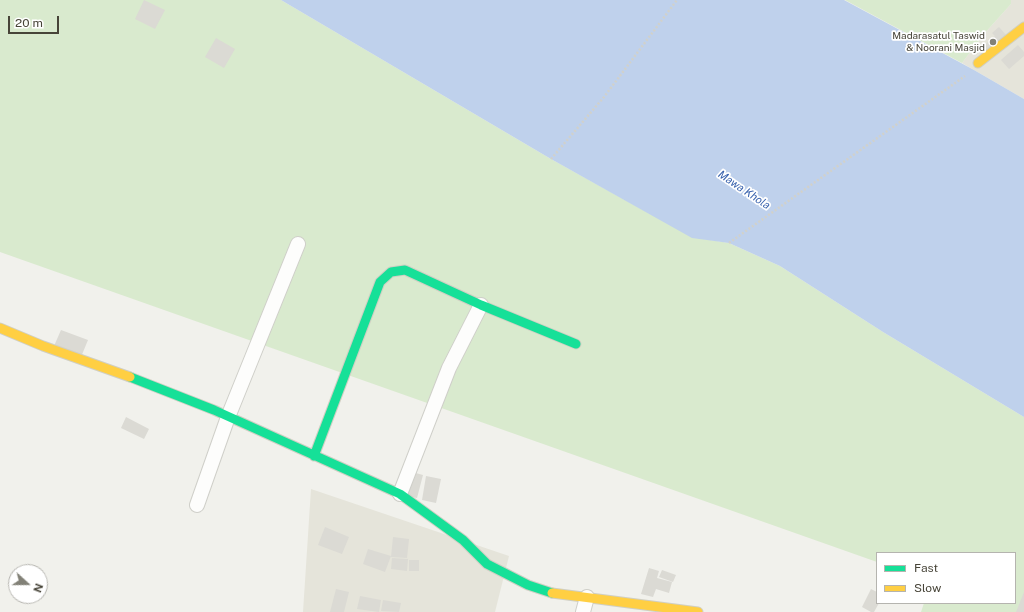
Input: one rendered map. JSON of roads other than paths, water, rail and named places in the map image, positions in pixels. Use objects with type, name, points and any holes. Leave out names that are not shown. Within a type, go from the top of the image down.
[{"type":"street","points":[[978,63],[1024,28]]},
{"type":"street","points":[[197,505],[228,417],[298,244]]},
{"type":"street","points":[[314,456],[380,282],[391,272],[405,270],[480,305],[576,344]]},
{"type":"street","points":[[400,494],[449,368],[480,305]]},
{"type":"street","points":[[0,328],[43,346],[122,374],[228,417],[400,494],[463,540],[480,558],[496,570],[528,585],[553,593],[698,612]]},
{"type":"street","points":[[583,612],[587,597]]},
{"type":"water","name":"Mawa Khola","points":[[281,0],[844,0],[974,70],[1024,99],[1024,417],[883,332],[780,266],[729,243],[692,238],[551,159]]},
{"type":"place","name":"Madarasatul Taswid & Noorani Masjid","points":[[993,42]]}]
